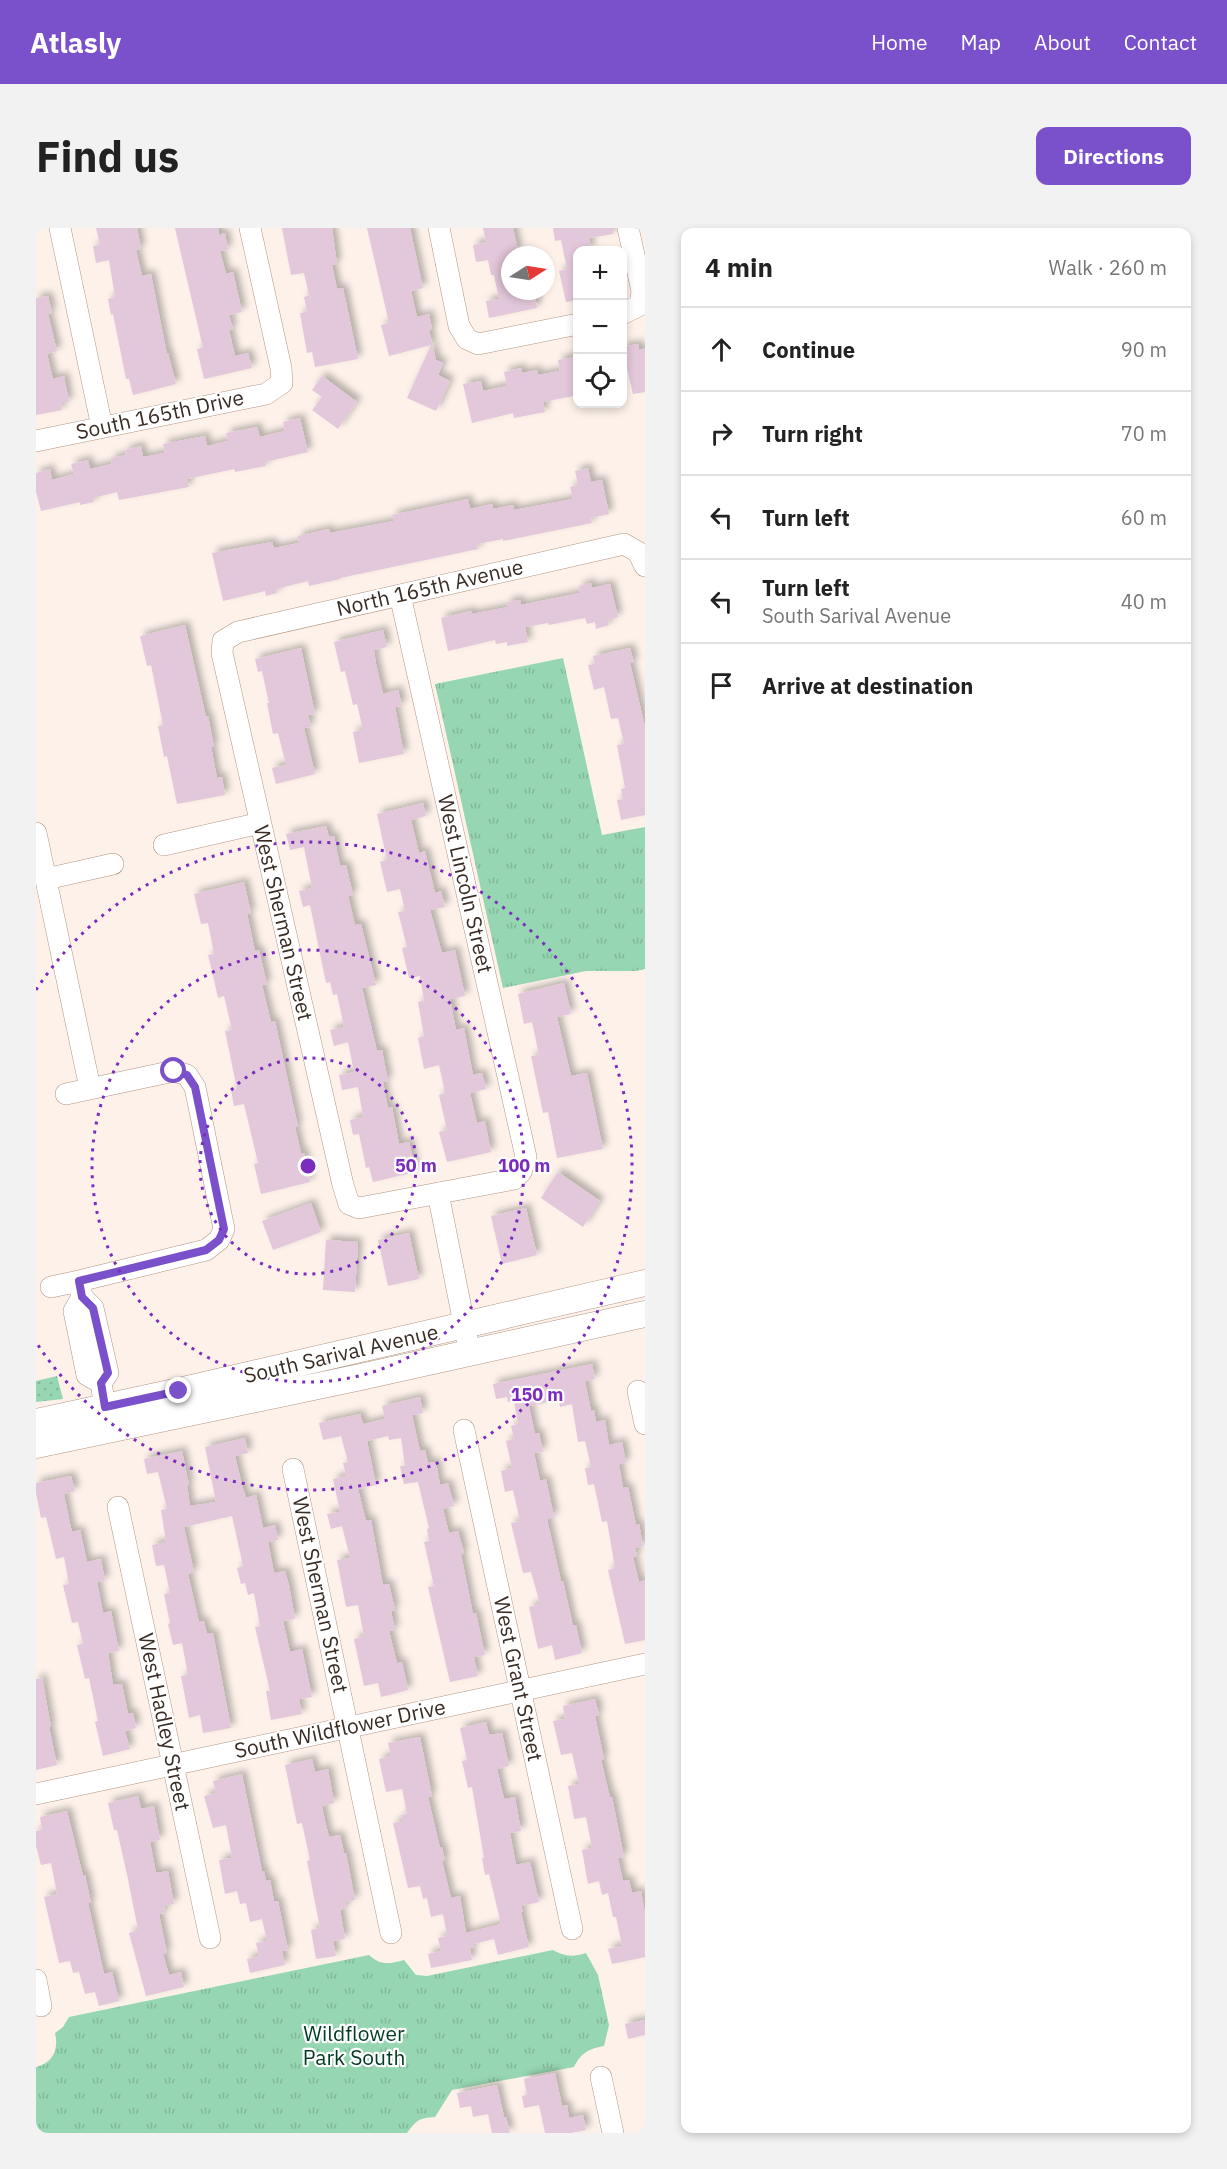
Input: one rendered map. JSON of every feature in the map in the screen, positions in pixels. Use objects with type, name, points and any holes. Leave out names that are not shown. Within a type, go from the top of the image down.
[{"type":"main road","name":"South Sarival Avenue","points":[[36,1422],[103,1395],[464,1325],[645,1283]]},
{"type":"main road","name":"South Sarival Avenue","points":[[36,1445],[470,1354],[645,1314]]},
{"type":"street","points":[[60,228],[102,427]]},
{"type":"street","name":"South 165th Drive","points":[[36,441],[266,394],[282,383],[281,368],[250,228]]},
{"type":"street","points":[[439,228],[459,326],[466,339],[478,344],[573,325]]},
{"type":"street","points":[[628,228],[642,291],[632,309]]},
{"type":"street","name":"North 165th Avenue","points":[[223,641],[238,632],[624,544],[641,560]]},
{"type":"street","name":"West Lincoln Street","points":[[400,595],[526,1157],[522,1172],[514,1179],[438,1193]]},
{"type":"street","name":"West Sherman Street","points":[[223,641],[222,653],[260,823],[349,1204],[359,1208],[373,1207],[438,1193]]},
{"type":"street","points":[[164,845],[260,823]]},
{"type":"street","points":[[36,833],[90,1089]]},
{"type":"street","points":[[46,879],[113,864]]},
{"type":"street","points":[[51,1287],[80,1289],[206,1250],[219,1240],[224,1229],[195,1087],[187,1075],[174,1071],[66,1094]]},
{"type":"street","points":[[438,1193],[470,1354]]},
{"type":"street","points":[[80,1289],[93,1308],[91,1343],[108,1373],[103,1395]]},
{"type":"street","points":[[638,1391],[645,1424]]},
{"type":"street","name":"West Grant Street","points":[[464,1430],[572,1929]]},
{"type":"street","name":"West Sherman Street","points":[[293,1469],[392,1933]]},
{"type":"street","name":"West Hadley Street","points":[[118,1507],[210,1938]]},
{"type":"street","name":"South Wildflower Drive","points":[[36,1794],[645,1664]]},
{"type":"street","points":[[36,1980],[42,2006]]},
{"type":"street","points":[[601,2077],[613,2133]]},
{"type":"green space","points":[[563,658],[602,835],[645,827],[645,969],[586,971],[503,988],[435,684]]},
{"type":"green space","points":[[57,1376],[63,1399],[36,1402],[36,1381]]},
{"type":"green space","name":"Wildflower Park South","points":[[553,1950],[569,1956],[586,1953],[598,1975],[609,2025],[604,2046],[586,2052],[574,2067],[452,2090],[435,2117],[418,2121],[407,2133],[36,2133],[36,2067],[51,2059],[56,2044],[55,2033],[63,2027],[69,2017],[369,1955],[385,1963],[404,1960],[416,1975],[427,1976]]},
{"type":"building","points":[[96,228],[137,228],[141,249],[136,250],[142,276],[151,274],[167,354],[176,384],[133,395],[129,379],[126,379],[108,299],[115,297],[109,260],[96,263],[93,246],[100,245]]},
{"type":"building","points":[[175,228],[218,228],[219,235],[225,233],[228,250],[220,251],[226,274],[233,272],[242,312],[229,315],[233,329],[229,330],[235,356],[248,353],[252,368],[204,379],[197,349],[203,348]]},
{"type":"building","points":[[282,228],[332,228],[337,264],[332,265],[337,289],[343,288],[358,359],[315,367],[312,352],[307,353],[300,313],[307,312],[304,297],[309,295],[304,273],[291,275]]},
{"type":"building","points":[[367,228],[410,228],[423,288],[411,291],[417,317],[429,314],[432,329],[429,330],[436,360],[443,363],[438,375],[450,381],[436,411],[407,398],[431,345],[389,356],[381,325],[389,323]]},
{"type":"building","points":[[483,228],[513,228],[517,246],[501,246],[501,300],[536,300],[537,308],[489,318],[486,301],[499,299],[494,275],[491,275],[488,260],[476,262],[473,245],[486,242]]},
{"type":"building","points":[[553,228],[613,228],[613,234],[589,238],[590,246],[573,246],[573,301],[566,302],[559,271],[567,269],[561,240],[555,241]]},
{"type":"building","points":[[48,296],[52,313],[48,314],[57,351],[47,354],[53,379],[64,376],[69,402],[61,403],[62,410],[36,415],[36,298]]},
{"type":"building","points":[[638,344],[639,350],[645,348],[645,392],[633,394],[627,368],[627,346]]},
{"type":"building","points":[[573,357],[573,396],[543,402],[545,412],[514,418],[513,413],[472,423],[463,384],[481,381],[483,391],[507,386],[504,372],[521,368],[522,373],[537,370],[538,375],[560,371],[558,360]]},
{"type":"building","points":[[322,376],[357,402],[338,429],[312,410],[322,397],[312,390]]},
{"type":"building","points":[[300,418],[308,452],[265,462],[266,466],[235,472],[234,469],[187,479],[189,487],[119,500],[117,492],[93,498],[94,502],[80,505],[80,502],[41,511],[36,492],[36,473],[50,469],[52,480],[74,474],[71,464],[88,460],[90,469],[112,464],[111,458],[126,455],[125,450],[141,446],[143,457],[165,453],[163,444],[205,436],[207,446],[228,441],[226,433],[257,427],[260,437],[285,431],[283,422]]},
{"type":"building","points":[[588,468],[591,482],[602,480],[609,514],[591,518],[592,523],[477,544],[478,549],[309,586],[308,581],[276,589],[277,593],[266,596],[265,591],[223,601],[212,553],[272,542],[274,548],[299,543],[298,536],[329,529],[330,533],[394,521],[392,515],[468,499],[470,509],[492,504],[493,509],[513,505],[514,510],[573,499],[570,487],[578,485],[575,471]]},
{"type":"building","points":[[591,583],[592,588],[610,584],[618,617],[608,620],[609,625],[596,629],[595,622],[587,624],[585,618],[549,625],[548,623],[525,627],[528,642],[507,646],[507,642],[496,644],[495,640],[448,651],[441,618],[471,611],[472,614],[508,607],[507,602],[520,600],[521,605],[580,593],[579,586]]},
{"type":"building","points":[[185,625],[206,717],[208,716],[217,778],[222,777],[225,795],[177,804],[158,726],[163,725],[151,665],[147,666],[140,636]]},
{"type":"building","points":[[383,630],[387,647],[374,650],[376,664],[383,694],[398,690],[402,706],[395,707],[404,754],[359,763],[353,732],[363,730],[357,704],[353,705],[345,671],[341,672],[334,642]]},
{"type":"building","points":[[301,648],[315,714],[308,715],[311,727],[304,728],[315,774],[276,784],[272,768],[286,765],[278,733],[273,734],[262,671],[258,672],[255,659]]},
{"type":"building","points":[[630,648],[634,663],[630,663],[645,727],[645,815],[621,820],[617,800],[623,799],[621,789],[625,788],[617,745],[624,744],[618,718],[611,719],[604,687],[594,690],[588,665],[595,664],[593,656]]},
{"type":"building","points":[[423,803],[426,816],[411,820],[419,853],[425,851],[435,893],[441,891],[445,907],[430,910],[442,953],[455,950],[465,996],[450,999],[456,1030],[464,1028],[473,1075],[482,1073],[486,1089],[470,1093],[477,1123],[485,1121],[491,1152],[447,1162],[439,1132],[447,1130],[439,1095],[445,1093],[439,1065],[424,1069],[418,1038],[424,1036],[418,1002],[424,1001],[420,976],[409,978],[402,948],[407,947],[398,912],[405,911],[400,889],[387,892],[380,862],[387,860],[377,814]]},
{"type":"building","points":[[326,826],[329,837],[334,836],[340,866],[346,865],[353,895],[348,896],[355,925],[361,924],[376,985],[362,988],[377,1051],[382,1050],[388,1081],[383,1082],[388,1108],[392,1107],[399,1144],[409,1142],[416,1172],[373,1182],[369,1167],[366,1168],[359,1134],[353,1135],[350,1120],[363,1117],[358,1087],[342,1090],[339,1075],[354,1072],[348,1042],[334,1046],[330,1030],[344,1027],[337,994],[333,995],[330,982],[326,983],[310,905],[303,907],[299,891],[312,888],[304,847],[290,850],[286,834]]},
{"type":"building","points":[[244,882],[251,913],[247,914],[255,951],[259,950],[267,984],[262,985],[271,1022],[275,1021],[298,1127],[295,1127],[301,1153],[304,1153],[310,1182],[261,1194],[254,1164],[258,1163],[244,1104],[234,1106],[231,1090],[237,1089],[225,1031],[232,1030],[224,996],[218,998],[208,955],[214,954],[208,923],[201,924],[194,894]]},
{"type":"building","points":[[564,983],[571,1014],[557,1017],[571,1076],[587,1073],[603,1149],[557,1158],[548,1112],[543,1113],[531,1056],[539,1055],[532,1022],[524,1024],[518,994]]},
{"type":"building","points":[[558,1172],[600,1201],[583,1227],[541,1198]]},
{"type":"building","points":[[311,1203],[321,1232],[273,1250],[262,1221]]},
{"type":"building","points":[[526,1208],[537,1255],[502,1264],[491,1216]]},
{"type":"building","points":[[409,1233],[419,1279],[388,1286],[378,1240]]},
{"type":"building","points":[[326,1240],[358,1242],[355,1292],[323,1290]]},
{"type":"building","points":[[592,1364],[595,1379],[585,1381],[591,1411],[594,1410],[596,1422],[605,1420],[609,1445],[622,1442],[626,1463],[619,1464],[623,1488],[628,1487],[636,1525],[639,1524],[643,1546],[635,1548],[637,1556],[633,1557],[639,1582],[645,1580],[645,1640],[625,1644],[608,1570],[615,1568],[607,1521],[602,1522],[594,1484],[588,1485],[585,1468],[591,1467],[585,1441],[578,1442],[572,1404],[560,1407],[559,1400],[529,1406],[535,1434],[539,1433],[543,1452],[534,1453],[540,1481],[546,1479],[554,1517],[547,1519],[561,1581],[563,1581],[573,1626],[576,1625],[582,1653],[555,1660],[552,1645],[538,1649],[529,1607],[540,1604],[531,1572],[523,1573],[511,1523],[520,1521],[513,1490],[505,1492],[501,1471],[512,1468],[506,1441],[514,1439],[511,1426],[518,1424],[514,1401],[508,1402],[507,1397],[496,1399],[493,1384]]},
{"type":"building","points":[[420,1397],[423,1413],[412,1415],[420,1451],[425,1450],[428,1463],[436,1462],[440,1485],[448,1483],[454,1506],[443,1509],[449,1533],[458,1531],[464,1553],[461,1554],[473,1614],[476,1613],[485,1655],[474,1657],[478,1676],[450,1682],[428,1587],[434,1586],[424,1542],[429,1541],[427,1529],[429,1528],[418,1482],[404,1484],[400,1466],[405,1466],[401,1438],[389,1440],[388,1436],[367,1441],[376,1485],[358,1489],[366,1521],[371,1520],[383,1585],[389,1584],[395,1610],[391,1611],[395,1630],[389,1631],[397,1663],[402,1662],[408,1690],[381,1697],[378,1683],[364,1686],[354,1639],[364,1636],[358,1605],[346,1607],[337,1560],[350,1558],[342,1526],[331,1529],[327,1514],[340,1512],[333,1479],[346,1476],[343,1463],[348,1462],[341,1436],[323,1440],[319,1423],[360,1414],[363,1424],[385,1419],[382,1406]]},
{"type":"building","points":[[245,1438],[248,1453],[235,1456],[242,1485],[246,1498],[256,1495],[263,1528],[275,1525],[278,1540],[268,1542],[274,1573],[285,1571],[295,1619],[283,1621],[290,1652],[302,1649],[312,1697],[299,1699],[302,1714],[271,1720],[266,1691],[270,1691],[255,1627],[260,1626],[254,1593],[248,1595],[245,1583],[241,1584],[237,1568],[243,1566],[232,1516],[184,1527],[194,1572],[188,1574],[199,1622],[204,1621],[207,1634],[213,1633],[231,1728],[203,1733],[200,1715],[189,1718],[181,1676],[188,1675],[182,1643],[173,1645],[164,1594],[170,1593],[164,1565],[156,1566],[152,1545],[166,1542],[161,1510],[167,1509],[158,1472],[147,1474],[144,1459],[182,1451],[189,1485],[187,1485],[190,1506],[216,1502],[205,1447]]},
{"type":"building","points":[[71,1476],[75,1491],[64,1494],[72,1532],[80,1530],[87,1562],[101,1559],[105,1581],[97,1582],[103,1613],[111,1611],[119,1651],[108,1653],[113,1685],[122,1684],[128,1714],[133,1713],[136,1728],[125,1731],[130,1749],[103,1756],[95,1722],[98,1721],[89,1678],[85,1679],[77,1645],[83,1644],[78,1622],[72,1623],[63,1585],[69,1584],[64,1557],[56,1559],[46,1517],[41,1518],[36,1493],[36,1483]]},
{"type":"building","points":[[42,1678],[57,1765],[36,1770],[36,1679]]},
{"type":"building","points":[[595,1699],[599,1715],[595,1716],[604,1759],[601,1760],[610,1797],[612,1797],[624,1857],[618,1858],[623,1881],[629,1880],[632,1893],[641,1891],[645,1914],[645,1957],[612,1964],[608,1949],[622,1946],[616,1917],[613,1917],[608,1893],[602,1895],[599,1881],[588,1884],[582,1850],[592,1848],[586,1817],[574,1819],[568,1786],[579,1784],[572,1753],[561,1755],[553,1721],[565,1719],[563,1706]]},
{"type":"building","points":[[486,1722],[489,1735],[502,1733],[509,1766],[497,1769],[504,1799],[515,1797],[521,1831],[510,1833],[516,1865],[530,1862],[539,1902],[521,1906],[529,1947],[498,1955],[494,1939],[473,1944],[474,1947],[470,1948],[472,1960],[431,1968],[428,1954],[441,1951],[438,1938],[447,1936],[443,1914],[431,1917],[427,1898],[423,1899],[420,1886],[408,1888],[393,1823],[403,1821],[401,1815],[407,1814],[402,1789],[386,1792],[379,1759],[391,1756],[388,1743],[420,1737],[432,1796],[428,1797],[445,1861],[442,1861],[451,1898],[460,1896],[466,1933],[501,1924],[489,1874],[485,1875],[472,1787],[468,1788],[462,1761],[467,1760],[460,1728]]},
{"type":"building","points":[[312,1759],[315,1772],[328,1769],[334,1803],[322,1806],[325,1821],[329,1837],[340,1835],[355,1900],[345,1902],[346,1908],[340,1910],[345,1939],[333,1941],[336,1956],[316,1959],[311,1930],[320,1928],[307,1861],[310,1860],[302,1823],[297,1824],[285,1765]]},
{"type":"building","points":[[242,1774],[262,1871],[264,1871],[266,1881],[270,1880],[274,1901],[278,1901],[288,1950],[282,1951],[285,1965],[250,1973],[247,1959],[259,1956],[256,1943],[267,1941],[262,1919],[250,1922],[246,1903],[240,1904],[237,1891],[225,1894],[219,1860],[232,1858],[226,1825],[213,1828],[204,1796],[216,1793],[213,1781]]},
{"type":"building","points":[[138,1796],[141,1809],[154,1806],[160,1840],[150,1842],[156,1873],[168,1871],[174,1904],[164,1906],[165,1913],[159,1914],[167,1953],[163,1954],[169,1975],[181,1972],[184,1987],[146,1996],[129,1933],[138,1930],[128,1879],[117,1830],[114,1830],[108,1803]]},
{"type":"building","points":[[67,1811],[83,1876],[85,1875],[91,1903],[88,1903],[104,1974],[112,1972],[119,2001],[99,2006],[95,1992],[85,1994],[79,1972],[73,1973],[70,1961],[59,1963],[44,1897],[57,1894],[51,1863],[41,1865],[36,1846],[36,1831],[42,1830],[40,1817]]},
{"type":"building","points":[[645,2020],[645,2035],[628,2039],[625,2024]]},
{"type":"building","points":[[555,2073],[562,2106],[567,2105],[569,2118],[583,2115],[586,2130],[571,2133],[545,2133],[539,2105],[524,2108],[522,2096],[527,2095],[524,2079]]},
{"type":"building","points":[[497,2085],[510,2133],[492,2133],[488,2114],[473,2117],[471,2106],[460,2108],[457,2093]]},
{"type":"route","points":[[174,1071],[187,1075],[195,1087],[224,1229],[219,1240],[206,1250],[79,1281],[82,1297],[93,1308],[108,1373],[101,1383],[105,1407],[179,1391]]}]
